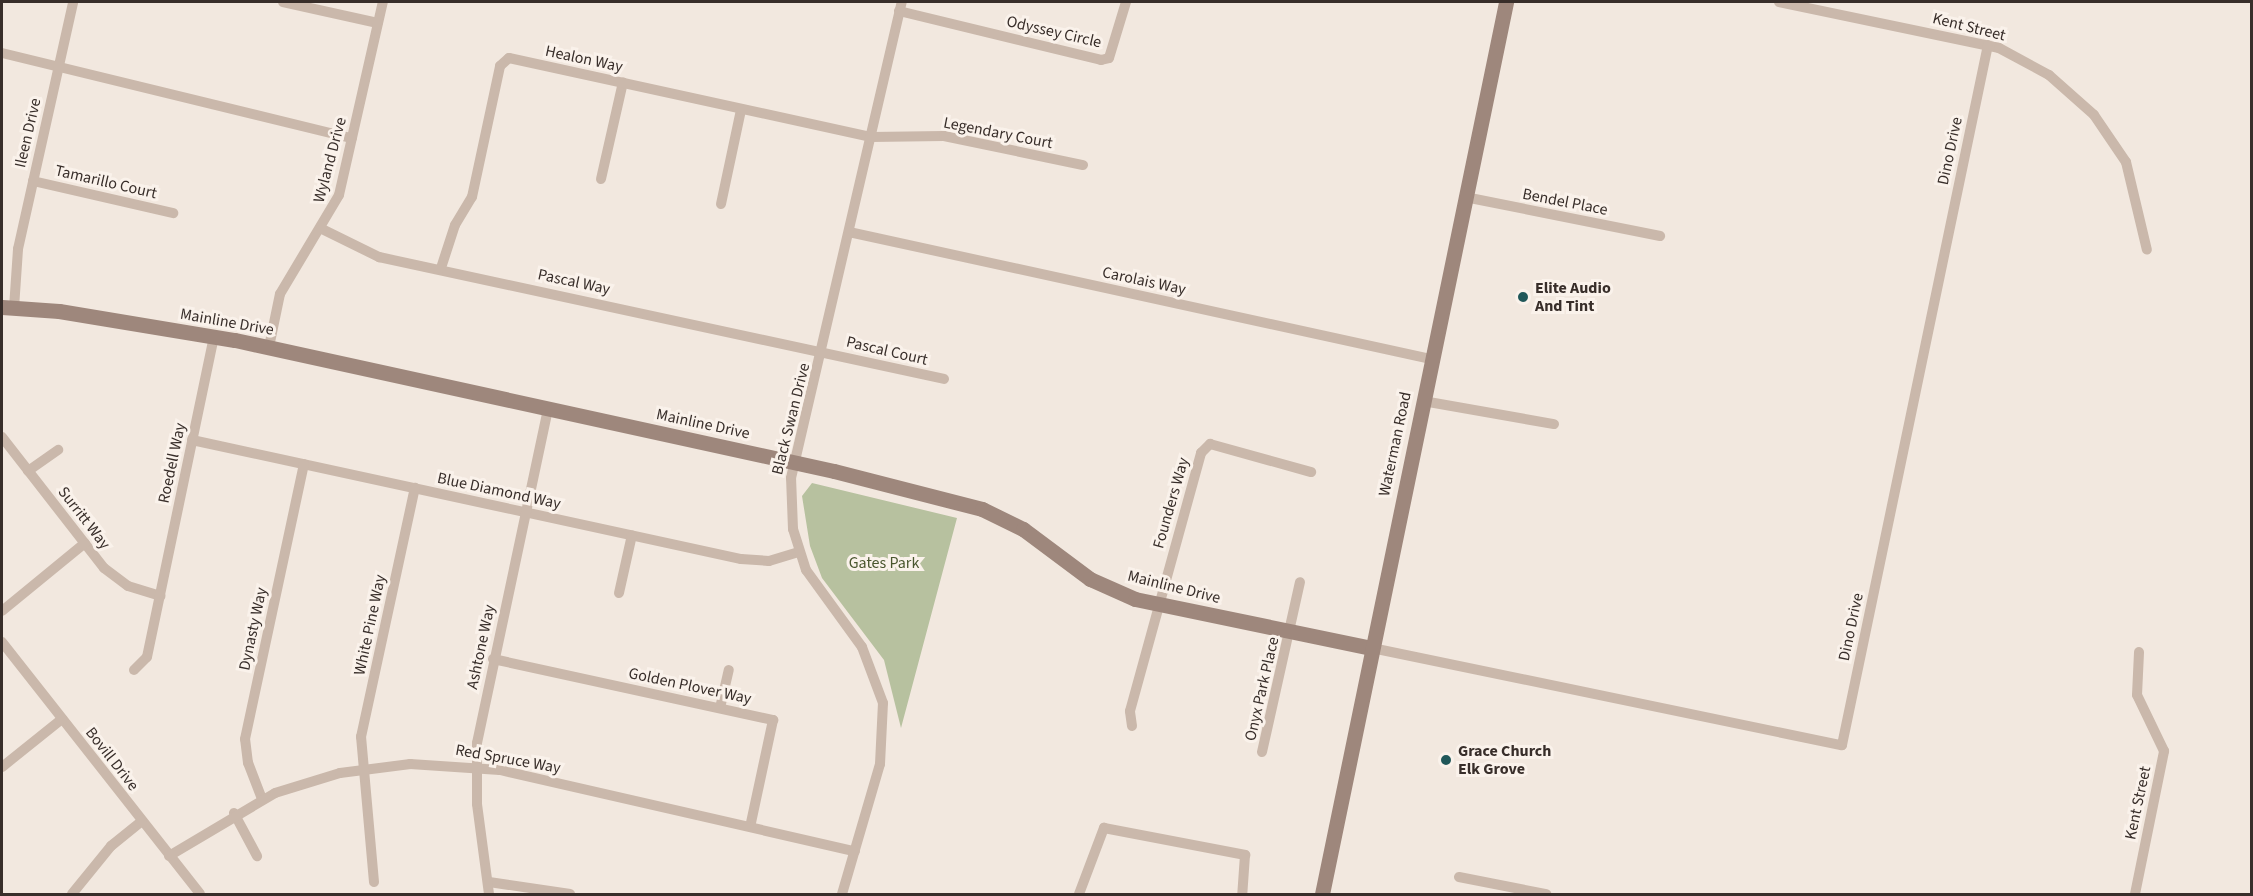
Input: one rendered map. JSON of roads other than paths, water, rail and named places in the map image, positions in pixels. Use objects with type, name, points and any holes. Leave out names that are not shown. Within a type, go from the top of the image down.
[{"type":"street","name":"Ileen Drive","points":[[8,308],[18,249],[73,2]]},
{"type":"street","points":[[283,2],[378,23]]},
{"type":"street","name":"Wyland Drive","points":[[269,347],[280,294],[322,229],[339,195],[383,2]]},
{"type":"street","name":"Odyssey Circle","points":[[900,6],[1105,60],[1126,2]]},
{"type":"street","name":"Waterman Road","points":[[1322,894],[1506,2]]},
{"type":"street","name":"Kent Street","points":[[1779,2],[1988,45],[2049,75],[2101,124],[2128,168],[2148,250]]},
{"type":"street","name":"Black Swan Drive","points":[[842,894],[884,746],[883,704],[862,646],[814,586],[799,552],[790,514],[793,462],[824,352],[900,6]]},
{"type":"street","name":"Dino Drive","points":[[1372,648],[1842,745],[1988,45]]},
{"type":"street","points":[[2,53],[352,138]]},
{"type":"street","name":"Healon Way","points":[[441,268],[455,225],[472,197],[500,66],[509,58],[871,137]]},
{"type":"street","points":[[601,179],[623,82]]},
{"type":"street","points":[[721,204],[741,110]]},
{"type":"street","name":"Legendary Court","points":[[871,137],[944,136],[1083,165]]},
{"type":"street","name":"Tamarillo Court","points":[[33,181],[173,213]]},
{"type":"street","name":"Bendel Place","points":[[1465,197],[1660,236]]},
{"type":"street","name":"Pascal Way","points":[[322,229],[379,257],[441,268],[824,352]]},
{"type":"street","name":"Carolais Way","points":[[849,232],[1431,359]]},
{"type":"street","name":"Mainline Drive","points":[[8,308],[269,347],[793,462],[982,509],[1023,530],[1090,579],[1158,605],[1372,648]]},
{"type":"street","name":"Roedell Way","points":[[135,670],[147,657],[214,337]]},
{"type":"street","name":"Pascal Court","points":[[824,352],[944,379]]},
{"type":"street","points":[[1423,401],[1554,424]]},
{"type":"street","name":"Ashtone Way","points":[[489,894],[475,766],[493,659],[548,408]]},
{"type":"street","name":"Surritt Way","points":[[2,437],[115,578],[160,596]]},
{"type":"street","name":"Blue Diamond Way","points":[[192,440],[754,561],[799,552]]},
{"type":"street","name":"Founders Way","points":[[1158,605],[1201,453],[1210,444],[1311,472]]},
{"type":"street","points":[[28,471],[58,450]]},
{"type":"street","name":"Dynasty Way","points":[[262,799],[248,763],[245,739],[304,464]]},
{"type":"street","name":"White Pine Way","points":[[374,882],[361,769],[361,737],[415,488]]},
{"type":"street","points":[[619,593],[632,536]]},
{"type":"street","points":[[2,611],[85,543]]},
{"type":"street","name":"Onyx Park Place","points":[[1262,752],[1291,632],[1299,582]]},
{"type":"street","points":[[1132,726],[1130,711],[1158,605]]},
{"type":"street","name":"Bovill Drive","points":[[2,642],[200,894]]},
{"type":"street","name":"Kent Street","points":[[2135,894],[2164,751],[2137,695],[2139,652]]},
{"type":"street","name":"Golden Plover Way","points":[[493,659],[773,720],[750,827]]},
{"type":"street","points":[[720,708],[729,670]]},
{"type":"street","points":[[2,766],[62,719]]},
{"type":"street","name":"Red Spruce Way","points":[[169,856],[234,813],[262,799],[361,769],[475,766],[855,851]]},
{"type":"street","points":[[234,813],[257,856]]},
{"type":"street","points":[[72,894],[111,846],[142,821]]},
{"type":"street","points":[[1079,894],[1104,828],[1245,855],[1242,894]]},
{"type":"street","points":[[1459,877],[1546,894]]},
{"type":"street","points":[[489,882],[570,894]]},
{"type":"place","name":"Elite Audio And Tint","points":[[1523,297]]},
{"type":"place","name":"Grace Church Elk Grove","points":[[1446,760]]},
{"type":"park label","name":"Gates Park","points":[[884,563]]}]
